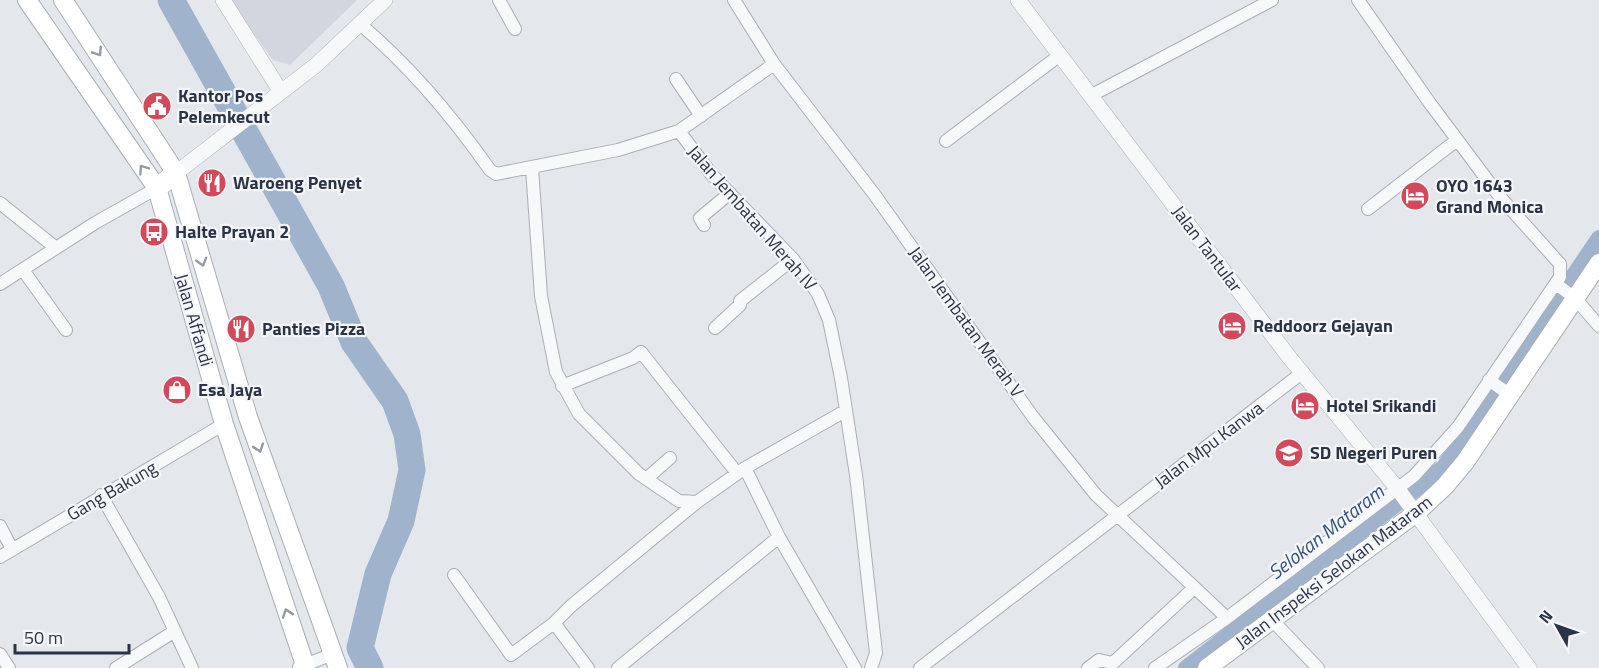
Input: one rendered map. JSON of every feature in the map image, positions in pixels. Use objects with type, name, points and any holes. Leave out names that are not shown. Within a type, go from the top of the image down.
[{"type":"main road","name":"Jalan Affandi","points":[[27,0],[157,188],[224,424],[303,667]]},
{"type":"main road","name":"Jalan Affandi","points":[[64,2],[176,173],[248,417],[335,661]]},
{"type":"main road","points":[[157,188],[176,173]]},
{"type":"main road","name":"Jalan Inspeksi Selokan Mataram","points":[[1207,668],[1445,486],[1465,462],[1500,387],[1599,263]]},
{"type":"street","points":[[223,0],[282,92]]},
{"type":"street","points":[[176,173],[316,65],[385,0]]},
{"type":"street","points":[[499,0],[515,29]]},
{"type":"street","name":"Jalan Jembatan Merah V","points":[[734,0],[774,64],[874,194],[1033,417],[1114,516],[1227,618]]},
{"type":"street","name":"Jalan Tantular","points":[[1018,0],[1303,372],[1399,491],[1529,668]]},
{"type":"street","points":[[1092,95],[1272,0]]},
{"type":"street","points":[[1155,668],[1227,618],[1399,491],[1434,456],[1458,427],[1500,387],[1560,278],[1560,264],[1500,197],[1358,0]]},
{"type":"street","points":[[360,24],[412,72],[454,120],[490,170],[501,174],[618,150],[679,131],[774,64]]},
{"type":"street","points":[[946,141],[1060,55]]},
{"type":"street","points":[[676,79],[701,116]]},
{"type":"street","name":"Jalan Jembatan Merah IV","points":[[679,131],[730,193],[793,259],[819,294],[829,320],[842,378],[856,475],[876,653],[871,668]]},
{"type":"street","points":[[1368,209],[1457,140]]},
{"type":"street","points":[[532,168],[541,296],[551,353],[562,386],[579,414],[595,432],[646,479],[679,501],[697,502]]},
{"type":"street","points":[[0,284],[95,223],[157,188]]},
{"type":"street","points":[[704,225],[700,218],[730,193]]},
{"type":"street","points":[[0,203],[56,248]]},
{"type":"street","points":[[715,328],[740,305],[740,301],[793,259]]},
{"type":"street","points":[[23,270],[66,330]]},
{"type":"street","points":[[1557,285],[1572,296],[1599,326]]},
{"type":"street","points":[[562,386],[633,358],[640,352],[741,471],[855,668]]},
{"type":"street","name":"Jalan Mpu Kanwa","points":[[1114,516],[1207,448],[1303,372]]},
{"type":"street","points":[[454,575],[511,655],[554,623],[571,606],[697,502],[741,471],[845,411]]},
{"type":"street","name":"Gang Bakung","points":[[0,557],[224,424]]},
{"type":"street","points":[[646,479],[670,458]]},
{"type":"street","points":[[101,495],[159,597],[192,668]]},
{"type":"street","points":[[920,668],[1114,516]]},
{"type":"street","points":[[0,526],[12,549]]},
{"type":"street","points":[[618,668],[779,537]]},
{"type":"street","points":[[1088,668],[1099,660],[1113,663],[1194,588]]},
{"type":"street","points":[[1271,619],[1318,668]]},
{"type":"street","points":[[554,623],[588,668]]},
{"type":"street","points":[[117,668],[175,631]]},
{"type":"street","points":[[0,654],[9,668]]},
{"type":"street","points":[[303,667],[335,661]]},
{"type":"shaded area","points":[[230,0],[357,0],[290,65],[273,60]]},
{"type":"waterway","points":[[171,0],[331,286],[354,342],[395,401],[407,434],[412,470],[401,521],[378,574],[360,648],[370,668]]},
{"type":"waterway","name":"Selokan Mataram","points":[[1186,668],[1444,467],[1599,238]]},
{"type":"place","name":"Kantor Pos Pelemkecut","points":[[157,106]]},
{"type":"place","name":"Waroeng Penyet","points":[[212,183]]},
{"type":"place","name":"OYO 1643 Grand Monica","points":[[1415,196]]},
{"type":"place","name":"Halte Prayan 2","points":[[154,232]]},
{"type":"place","name":"Reddoorz Gejayan","points":[[1232,326]]},
{"type":"place","name":"Panties Pizza","points":[[241,329]]},
{"type":"place","name":"Esa Jaya","points":[[177,390]]},
{"type":"place","name":"Hotel Srikandi","points":[[1305,406]]},
{"type":"place","name":"SD Negeri Puren","points":[[1289,453]]}]
